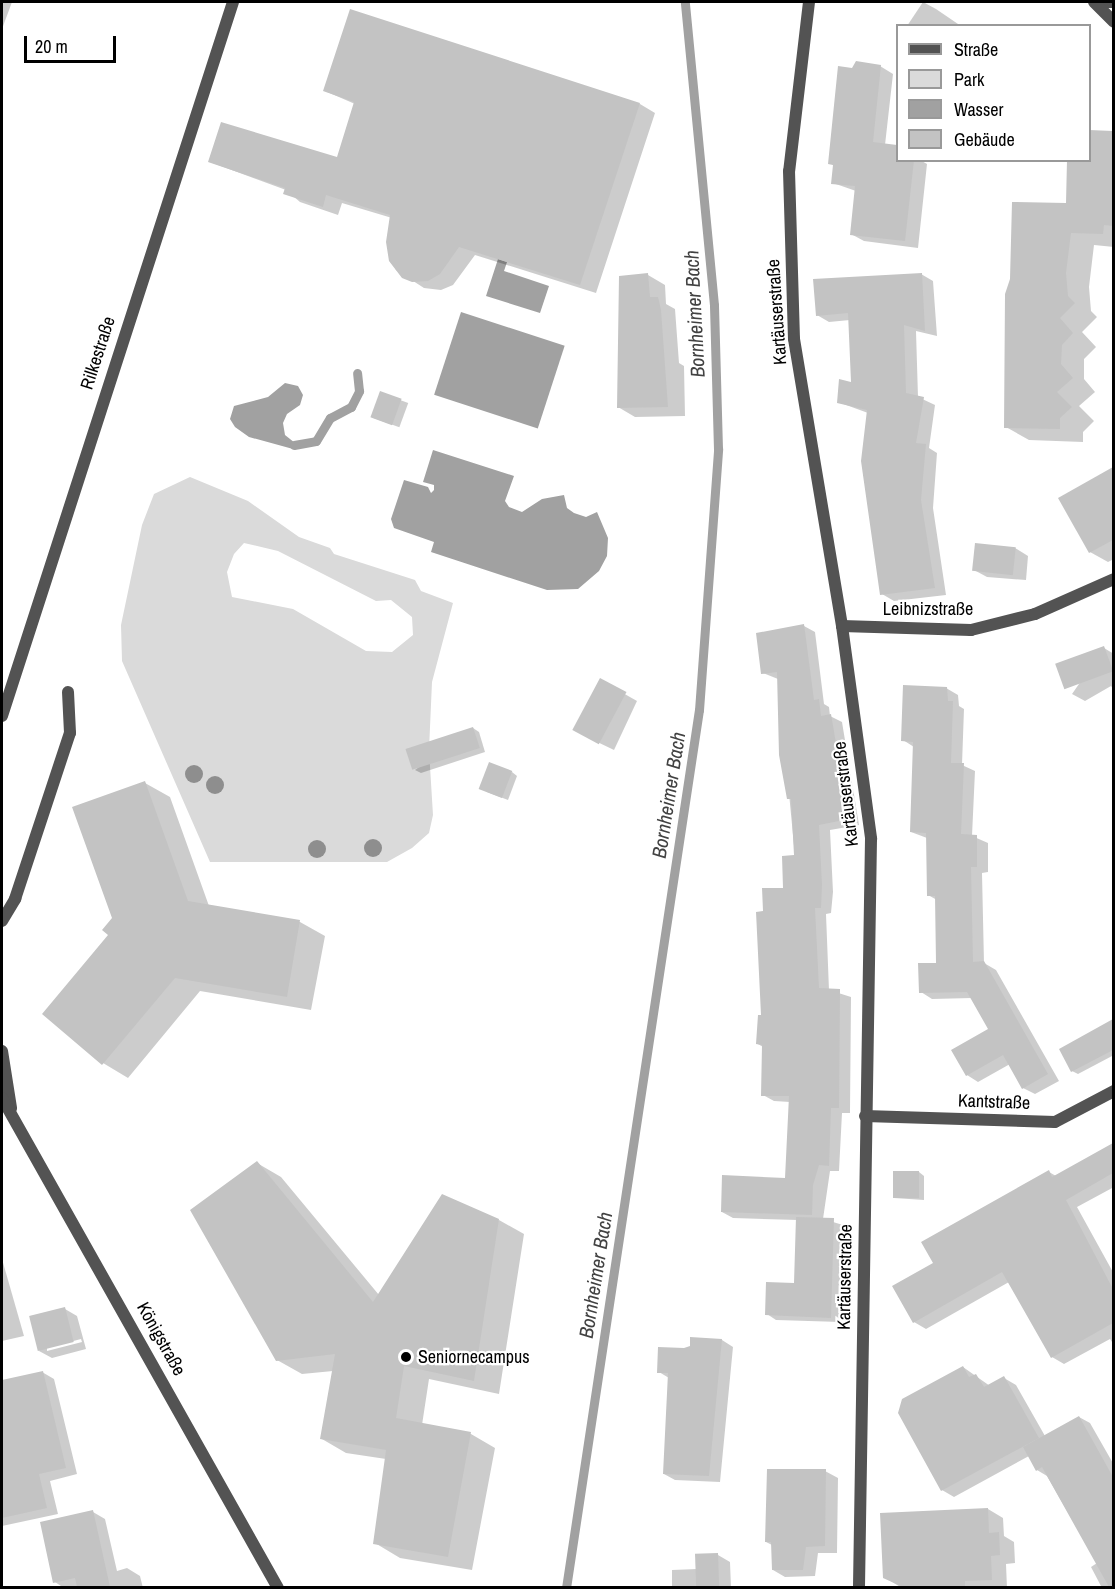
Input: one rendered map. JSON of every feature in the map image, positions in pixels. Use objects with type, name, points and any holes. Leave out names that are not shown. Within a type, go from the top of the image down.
[{"type":"street","name":"Rilkestraße","points":[[2,716],[232,2]]},
{"type":"street","name":"Kartäuserstraße","points":[[809,2],[789,171],[794,339],[842,626],[871,839],[859,1587]]},
{"type":"street","points":[[1095,2],[1113,2]]},
{"type":"street","points":[[1095,2],[1113,22]]},
{"type":"street","name":"Leibnizstraße","points":[[842,626],[971,630],[1035,614],[1113,579]]},
{"type":"street","points":[[2,921],[15,899],[70,733],[68,692]]},
{"type":"street","name":"Königstraße","points":[[2,1051],[11,1109]]},
{"type":"street","name":"Kantstraße","points":[[865,1116],[1055,1122],[1113,1091]]},
{"type":"street","name":"Königstraße","points":[[2,1098],[11,1109],[278,1587]]},
{"type":"green space","points":[[190,477],[248,501],[299,537],[330,548],[334,554],[415,580],[421,591],[453,603],[432,682],[429,750],[433,815],[429,833],[412,848],[387,862],[210,862],[122,661],[121,625],[142,525],[154,494]],"holes":[[[244,543],[278,551],[376,601],[391,600],[412,617],[413,635],[392,652],[366,651],[293,609],[232,597],[227,572],[234,554]]]},
{"type":"water","points":[[498,259],[507,262],[504,271],[549,286],[540,313],[486,296]]},
{"type":"water","points":[[461,312],[565,346],[538,428],[434,395]]},
{"type":"water","points":[[285,383],[298,386],[303,395],[300,405],[287,414],[283,423],[285,435],[295,443],[293,449],[249,437],[235,427],[230,419],[234,406],[268,397]]},
{"type":"water","points":[[433,450],[514,476],[505,501],[509,507],[522,512],[542,499],[564,495],[567,508],[574,513],[586,517],[597,512],[608,538],[607,556],[599,571],[578,589],[547,590],[431,552],[434,542],[394,528],[391,519],[404,480],[428,487],[431,493],[434,490],[434,485],[423,482]]},
{"type":"building","points":[[350,9],[640,103],[580,285],[459,247],[440,274],[428,281],[412,282],[402,278],[389,261],[386,242],[390,215],[326,195],[323,207],[283,194],[285,188],[208,162],[221,122],[337,157],[354,102],[323,91]]},
{"type":"building","points":[[856,61],[881,65],[873,142],[896,145],[896,162],[914,162],[905,241],[850,235],[855,186],[831,184],[833,165],[828,164],[838,66],[852,68]]},
{"type":"building","points":[[1091,130],[1113,131],[1113,226],[1104,225],[1103,234],[1071,233],[1066,273],[1068,296],[1075,303],[1060,318],[1073,333],[1062,345],[1061,364],[1073,378],[1057,392],[1072,407],[1060,418],[1060,429],[1004,428],[1005,294],[1010,279],[1012,202],[1066,203],[1067,162],[1091,162]]},
{"type":"building","points":[[648,273],[650,297],[658,297],[661,310],[668,407],[617,408],[619,276]]},
{"type":"building","points":[[922,273],[925,331],[904,325],[906,393],[924,397],[916,443],[926,444],[921,500],[935,588],[880,595],[861,461],[867,410],[837,403],[839,379],[851,382],[848,313],[816,316],[813,279]]},
{"type":"building","points":[[380,391],[402,399],[392,425],[370,417]]},
{"type":"building","points":[[1113,467],[1113,540],[1089,553],[1058,498]]},
{"type":"building","points":[[975,543],[1016,547],[1013,575],[972,571]]},
{"type":"building","points":[[804,624],[814,700],[819,699],[821,716],[831,714],[849,819],[819,825],[821,908],[815,908],[819,988],[840,989],[839,1108],[831,1108],[829,1166],[819,1165],[813,1185],[812,1215],[721,1212],[722,1175],[785,1178],[789,1096],[761,1096],[762,1045],[756,1044],[758,1015],[761,1015],[756,912],[763,911],[762,888],[783,888],[782,856],[794,855],[791,799],[787,799],[779,755],[777,672],[761,674],[756,633]]},
{"type":"building","points":[[1104,646],[1113,671],[1064,689],[1055,664]]},
{"type":"building","points":[[600,678],[626,692],[599,744],[572,730]]},
{"type":"building","points":[[903,685],[947,687],[948,701],[953,701],[951,763],[964,763],[961,834],[977,835],[977,867],[971,867],[973,962],[984,961],[1048,1074],[1022,1089],[1003,1055],[966,1076],[951,1050],[988,1029],[967,992],[919,993],[918,963],[936,963],[935,896],[927,896],[926,833],[910,832],[913,742],[901,741]]},
{"type":"building","points":[[473,727],[480,748],[412,770],[405,749]]},
{"type":"building","points":[[489,762],[512,771],[502,798],[479,789]]},
{"type":"building","points":[[145,781],[188,901],[300,920],[287,997],[175,978],[102,1065],[42,1014],[108,935],[102,930],[112,918],[72,807]]},
{"type":"building","points":[[1113,1019],[1113,1050],[1071,1072],[1059,1049]]},
{"type":"building","points":[[1113,1143],[1113,1173],[1066,1200],[1113,1289],[1113,1323],[1051,1358],[1002,1272],[913,1323],[892,1286],[933,1263],[921,1242],[1049,1170],[1052,1177]]},
{"type":"building","name":"Seniornecampus","points":[[257,1161],[373,1302],[442,1194],[499,1219],[474,1381],[404,1366],[396,1418],[471,1432],[448,1557],[373,1544],[386,1450],[320,1439],[335,1354],[276,1361],[190,1210]]},
{"type":"building","points":[[893,1171],[919,1171],[919,1198],[893,1198]]},
{"type":"building","points":[[796,1217],[834,1218],[831,1318],[765,1315],[766,1282],[794,1283]]},
{"type":"building","points":[[65,1307],[74,1342],[38,1351],[29,1316]]},
{"type":"building","points":[[690,1337],[722,1339],[709,1476],[663,1474],[668,1373],[657,1373],[658,1347],[684,1348],[690,1346]]},
{"type":"building","points":[[963,1366],[969,1377],[976,1374],[984,1387],[1004,1376],[1039,1438],[941,1491],[898,1413],[902,1399]]},
{"type":"building","points":[[43,1371],[66,1468],[39,1474],[47,1508],[2,1518],[2,1380]]},
{"type":"building","points":[[1079,1416],[1113,1477],[1113,1587],[1109,1587],[1042,1467],[1036,1471],[1023,1447]]},
{"type":"building","points":[[767,1469],[826,1469],[825,1546],[806,1547],[803,1570],[772,1570],[771,1542],[765,1542]]},
{"type":"building","points":[[988,1508],[989,1533],[999,1532],[1000,1555],[991,1556],[992,1580],[965,1581],[965,1587],[903,1587],[883,1578],[880,1513]]},
{"type":"building","points":[[93,1510],[110,1587],[77,1587],[75,1578],[53,1583],[40,1522]]},
{"type":"building","points":[[718,1553],[719,1587],[696,1588],[695,1554]]},
{"type":"waterway","name":"Bornheimer Bach","points":[[566,1588],[699,710],[718,449],[714,305],[685,2]]},
{"type":"waterway","points":[[294,445],[316,441],[330,418],[351,407],[359,391],[357,373]]},
{"type":"place","name":"Seniornecampus","points":[[406,1357]]}]
